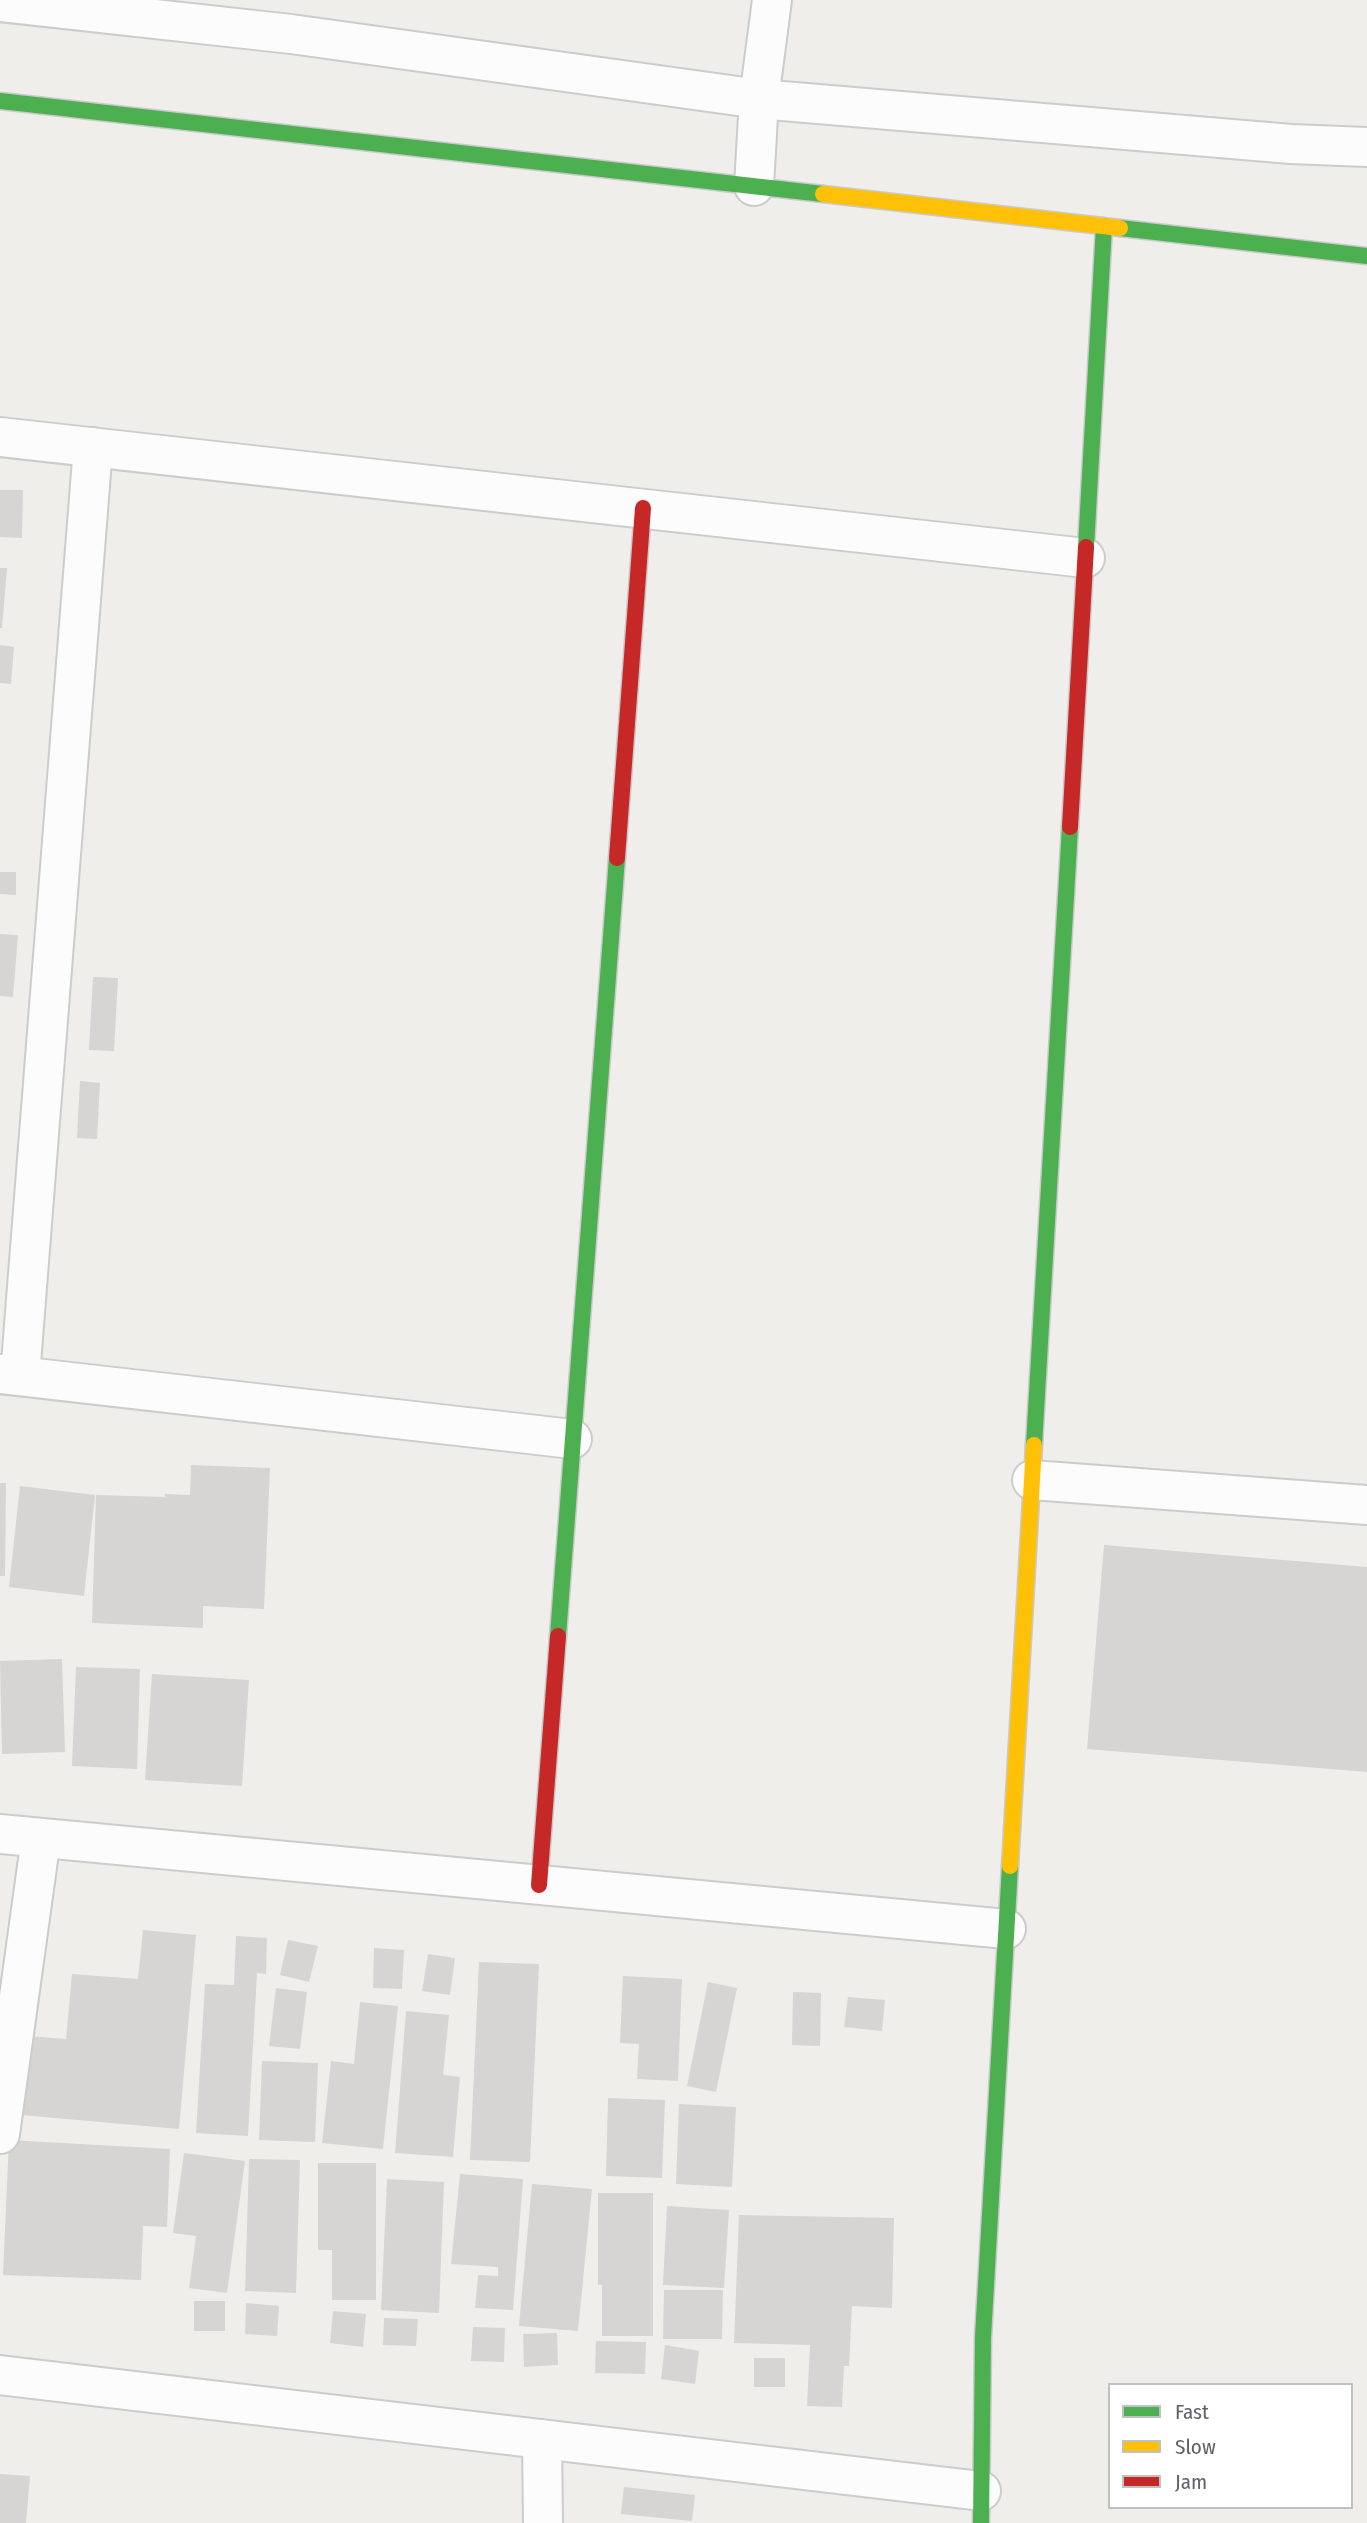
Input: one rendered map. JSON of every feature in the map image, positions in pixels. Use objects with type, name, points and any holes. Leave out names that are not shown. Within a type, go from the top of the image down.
[{"type":"street","points":[[754,186],[760,99],[772,0]]},
{"type":"street","points":[[0,2],[291,34],[760,99],[1291,145],[1367,147]]},
{"type":"street","points":[[0,101],[1367,256]]},
{"type":"street","points":[[0,2375],[542,2439],[981,2507],[983,2337],[1104,226]]},
{"type":"street","points":[[0,437],[1085,558]]},
{"type":"street","points":[[93,447],[10,1375],[572,1439]]},
{"type":"street","points":[[539,1885],[643,509]]},
{"type":"street","points":[[1032,1480],[1367,1504]]},
{"type":"street","points":[[0,1834],[1006,1929]]},
{"type":"street","points":[[0,2134],[41,1838]]},
{"type":"street","points":[[542,2439],[543,2523]]},
{"type":"building","points":[[0,490],[23,490],[22,538],[0,537]]},
{"type":"building","points":[[0,568],[7,568],[2,628],[0,628]]},
{"type":"building","points":[[0,645],[14,647],[11,684],[0,683]]},
{"type":"building","points":[[0,872],[16,872],[16,895],[0,894]]},
{"type":"building","points":[[0,934],[18,935],[13,997],[0,996]]},
{"type":"building","points":[[93,977],[118,978],[114,1051],[89,1050]]},
{"type":"building","points":[[80,1081],[100,1083],[97,1139],[77,1138]]},
{"type":"building","points":[[191,1465],[270,1468],[264,1609],[203,1606],[203,1628],[92,1623],[96,1495],[190,1495]]},
{"type":"building","points":[[0,1483],[6,1483],[5,1576],[0,1576]]},
{"type":"building","points":[[20,1486],[95,1495],[84,1596],[9,1587]]},
{"type":"building","points":[[1104,1545],[1367,1567],[1367,1772],[1087,1749]]},
{"type":"building","points":[[62,1659],[65,1752],[2,1754],[0,1661]]},
{"type":"building","points":[[76,1667],[140,1669],[137,1769],[72,1766]]},
{"type":"building","points":[[152,1674],[249,1680],[242,1786],[145,1780]]},
{"type":"building","points":[[143,1930],[196,1935],[179,2129],[21,2115],[28,2036],[66,2039],[72,1974],[138,1979]]},
{"type":"building","points":[[236,1936],[267,1938],[266,1974],[257,1973],[248,2136],[196,2133],[205,1984],[234,1985]]},
{"type":"building","points":[[288,1940],[318,1946],[309,1982],[280,1975]]},
{"type":"building","points":[[374,1948],[404,1950],[402,1989],[373,1988]]},
{"type":"building","points":[[428,1954],[455,1958],[450,1995],[422,1991]]},
{"type":"building","points":[[479,1962],[539,1964],[530,2162],[470,2160]]},
{"type":"building","points":[[623,1976],[682,1979],[678,2081],[637,2079],[639,2044],[620,2043]]},
{"type":"building","points":[[708,1982],[737,1988],[716,2092],[687,2086]]},
{"type":"building","points":[[276,1988],[307,1992],[300,2049],[269,2046]]},
{"type":"building","points":[[793,1992],[821,1993],[820,2046],[792,2045]]},
{"type":"building","points":[[848,1997],[885,2000],[882,2031],[844,2027]]},
{"type":"building","points":[[360,2002],[398,2006],[383,2149],[322,2143],[331,2061],[354,2064]]},
{"type":"building","points":[[406,2011],[449,2015],[443,2075],[460,2077],[453,2157],[395,2153]]},
{"type":"building","points":[[262,2061],[318,2063],[315,2142],[259,2140]]},
{"type":"building","points":[[608,2098],[665,2100],[662,2178],[606,2176]]},
{"type":"building","points":[[679,2104],[736,2107],[732,2187],[676,2184]]},
{"type":"building","points":[[9,2140],[170,2149],[167,2227],[143,2226],[141,2280],[3,2275]]},
{"type":"building","points":[[184,2153],[245,2161],[227,2293],[189,2288],[196,2236],[173,2233]]},
{"type":"building","points":[[249,2159],[300,2160],[296,2293],[245,2291]]},
{"type":"building","points":[[318,2163],[376,2163],[376,2300],[332,2300],[332,2250],[318,2250]]},
{"type":"building","points":[[460,2174],[523,2179],[513,2310],[475,2308],[478,2275],[498,2276],[498,2267],[451,2264]]},
{"type":"building","points":[[387,2179],[444,2182],[439,2313],[381,2310]]},
{"type":"building","points":[[532,2184],[592,2189],[578,2331],[519,2326]]},
{"type":"building","points":[[598,2193],[653,2193],[653,2336],[602,2336],[602,2285],[598,2285]]},
{"type":"building","points":[[667,2206],[729,2210],[724,2288],[663,2285]]},
{"type":"building","points":[[739,2215],[894,2218],[892,2308],[852,2306],[849,2366],[844,2366],[842,2407],[807,2406],[810,2345],[734,2343]]},
{"type":"building","points":[[664,2290],[723,2290],[722,2339],[663,2339]]},
{"type":"building","points":[[194,2301],[225,2301],[225,2331],[194,2331]]},
{"type":"building","points":[[246,2303],[279,2306],[277,2336],[245,2334]]},
{"type":"building","points":[[333,2311],[366,2314],[363,2347],[330,2343]]},
{"type":"building","points":[[384,2318],[418,2319],[416,2346],[383,2345]]},
{"type":"building","points":[[473,2327],[505,2328],[504,2362],[471,2361]]},
{"type":"building","points":[[557,2333],[558,2365],[524,2367],[523,2334]]},
{"type":"building","points":[[596,2341],[646,2342],[645,2374],[595,2373]]},
{"type":"building","points":[[665,2345],[699,2351],[695,2384],[661,2379]]},
{"type":"building","points":[[754,2358],[785,2358],[785,2387],[754,2387]]},
{"type":"building","points":[[0,2474],[30,2476],[26,2523],[0,2523]]},
{"type":"building","points":[[624,2487],[695,2495],[692,2521],[621,2514]]},
{"type":"traffic: fast","points":[[0,101],[823,194]]},
{"type":"traffic: fast","points":[[1086,547],[1104,226]]},
{"type":"traffic: fast","points":[[1120,228],[1367,256]]},
{"type":"traffic: fast","points":[[1034,1445],[1070,827]]},
{"type":"traffic: fast","points":[[558,1636],[617,858]]},
{"type":"traffic: fast","points":[[981,2523],[983,2337],[1010,1866]]},
{"type":"traffic: slow","points":[[823,194],[1120,228]]},
{"type":"traffic: slow","points":[[1010,1866],[1034,1445]]},
{"type":"traffic: jam","points":[[617,858],[643,508]]},
{"type":"traffic: jam","points":[[1070,827],[1086,547]]},
{"type":"traffic: jam","points":[[539,1885],[558,1636]]}]
